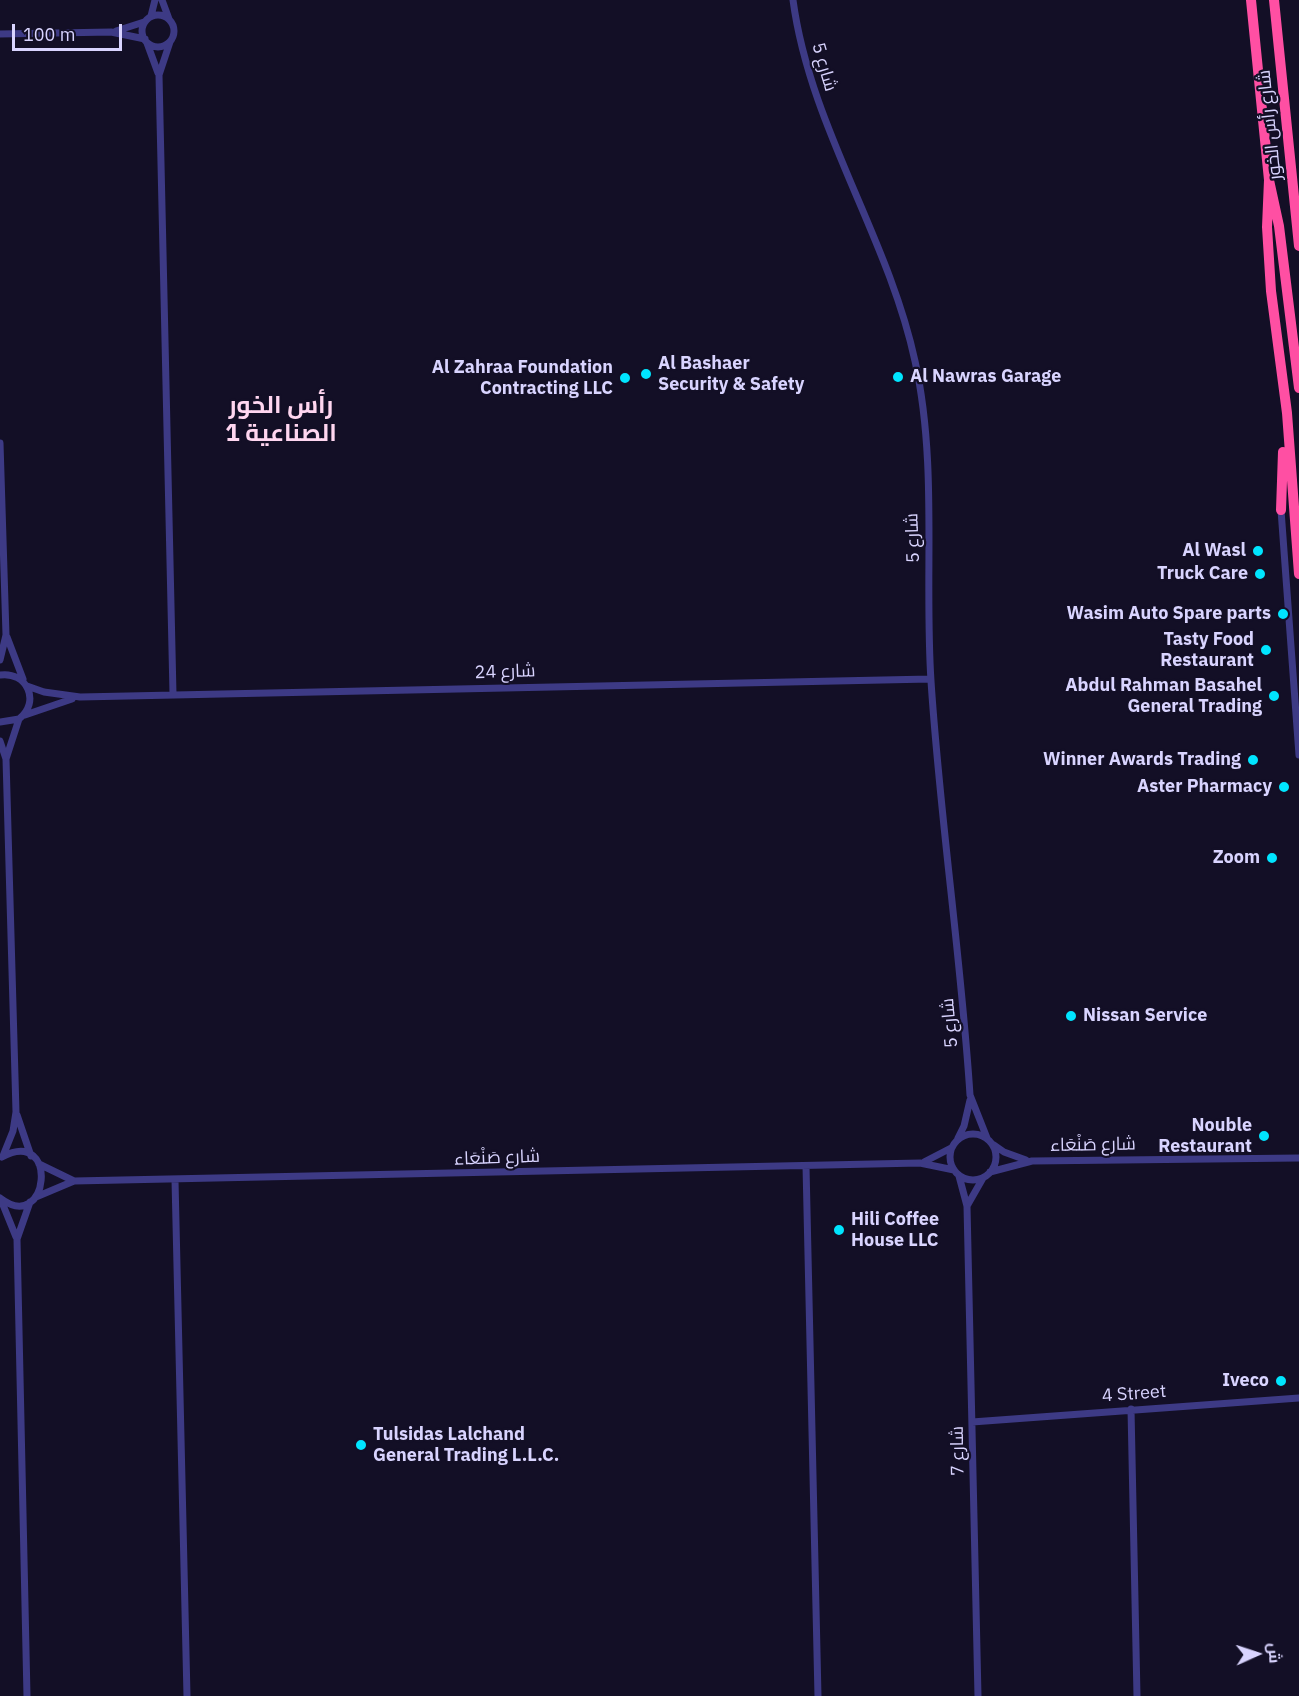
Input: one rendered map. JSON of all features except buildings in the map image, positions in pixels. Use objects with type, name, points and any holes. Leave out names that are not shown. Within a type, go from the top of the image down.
[{"type":"highway","points":[[1251,0],[1269,180],[1279,226],[1299,388]]},
{"type":"highway","name":"شارع رأس الخور","points":[[1274,0],[1299,246]]},
{"type":"highway","points":[[1269,180],[1267,227],[1271,291],[1282,377],[1299,574]]},
{"type":"highway","points":[[1281,510],[1283,457],[1280,403],[1282,377]]},
{"type":"street","points":[[151,16],[155,0]]},
{"type":"street","points":[[159,75],[174,28],[162,0]]},
{"type":"street","name":"شارع 5","points":[[793,0],[804,57],[816,98],[893,285],[915,360],[924,424],[930,679],[970,1095],[969,1111],[956,1141]]},
{"type":"street","points":[[111,32],[144,22],[151,16],[161,15],[169,19]]},
{"type":"street","points":[[144,22],[142,31],[159,75],[173,694]]},
{"type":"street","points":[[0,34],[111,32],[146,41],[159,47],[170,42]]},
{"type":"street","points":[[0,443],[6,635],[0,660]]},
{"type":"street","points":[[1281,510],[1299,755]]},
{"type":"street","points":[[6,635],[26,684],[30,702],[21,718],[6,759]]},
{"type":"street","name":"شارع 24","points":[[0,675],[10,674],[26,684],[62,696],[80,698],[173,694],[930,679]]},
{"type":"street","name":"شارع 24","points":[[0,722],[21,718],[80,698]]},
{"type":"street","points":[[0,741],[6,759],[16,1112],[13,1131],[1,1157]]},
{"type":"street","name":"شارع 5","points":[[970,1095],[987,1138]]},
{"type":"street","points":[[16,1112],[32,1156]]},
{"type":"street","points":[[971,1133],[987,1138],[993,1144],[996,1158],[990,1172],[982,1178],[971,1180],[957,1173],[950,1155],[951,1148],[956,1141],[971,1133]]},
{"type":"street","name":"شارع صَنْعَاء","points":[[993,1144],[1011,1155],[1032,1161]]},
{"type":"street","name":"شارع صَنْعَاء","points":[[920,1163],[951,1148]]},
{"type":"street","points":[[1,1157],[17,1152],[32,1156]]},
{"type":"street","name":"شارع صَنْعَاء","points":[[32,1156],[39,1163],[74,1181]]},
{"type":"street","name":"شارع صَنْعَاء","points":[[990,1172],[1032,1161],[1299,1158]]},
{"type":"street","points":[[17,1239],[43,1180],[39,1163]]},
{"type":"street","name":"شارع صَنْعَاء","points":[[33,1199],[74,1181],[920,1163],[957,1173]]},
{"type":"street","points":[[806,1166],[818,1696]]},
{"type":"street","name":"شارع 7","points":[[957,1173],[967,1206],[978,1696]]},
{"type":"street","name":"شارع 7","points":[[967,1206],[982,1178]]},
{"type":"street","points":[[175,1180],[187,1696]]},
{"type":"street","points":[[1,1199],[15,1205],[33,1199]]},
{"type":"street","points":[[1,1199],[17,1239],[27,1696]]},
{"type":"street","name":"4 Street","points":[[972,1422],[1299,1398]]},
{"type":"street","points":[[1131,1409],[1137,1696]]},
{"type":"place","name":"Al Bashaer Security & Safety","points":[[646,374]]},
{"type":"place","name":"Al Nawras Garage","points":[[898,377]]},
{"type":"place","name":"Al Zahraa Foundation Contracting LLC","points":[[625,378]]},
{"type":"place","name":"Al Wasl","points":[[1258,551]]},
{"type":"place","name":"Truck Care","points":[[1260,574]]},
{"type":"place","name":"Wasim Auto Spare parts","points":[[1283,614]]},
{"type":"place","name":"Tasty Food Restaurant","points":[[1266,650]]},
{"type":"place","name":"Abdul Rahman Basahel General Trading","points":[[1274,696]]},
{"type":"place","name":"Winner Awards Trading","points":[[1253,760]]},
{"type":"place","name":"Aster Pharmacy","points":[[1284,787]]},
{"type":"place","name":"Zoom","points":[[1272,858]]},
{"type":"place","name":"Nissan Service","points":[[1071,1016]]},
{"type":"place","name":"Nouble Restaurant","points":[[1264,1136]]},
{"type":"place","name":"Hili Coffee House LLC","points":[[839,1230]]},
{"type":"place","name":"Iveco","points":[[1281,1381]]},
{"type":"place","name":"Tulsidas Lalchand General Trading L.L.C.","points":[[361,1445]]},
{"type":"district","name":"رأس الخور الصناعية 1","points":[[281,420]]}]
